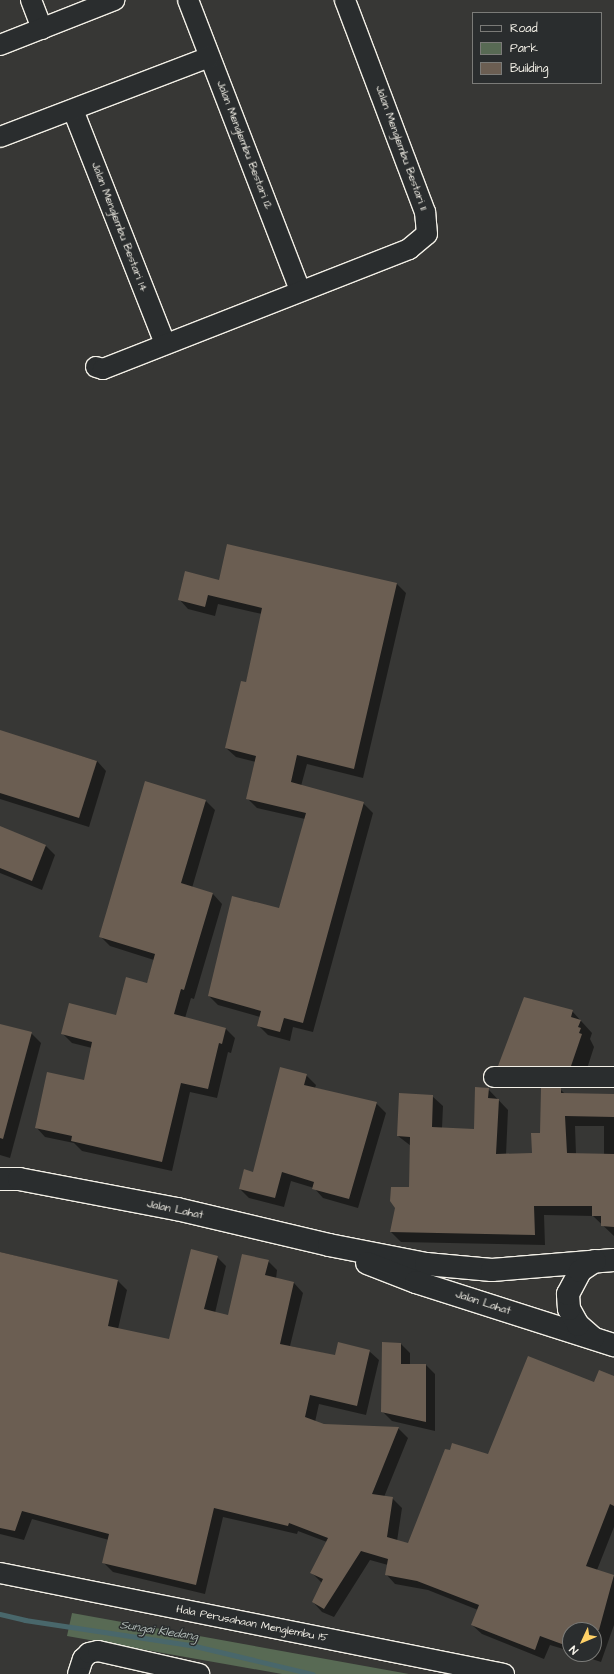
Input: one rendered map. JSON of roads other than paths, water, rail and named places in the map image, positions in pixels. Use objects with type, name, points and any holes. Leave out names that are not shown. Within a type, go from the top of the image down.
[{"type":"main road","name":"Jalan Lahat","points":[[6,1176],[177,1209],[329,1246],[426,1264],[492,1270],[604,1261]]},
{"type":"main road","name":"Jalan Lahat","points":[[329,1246],[416,1282],[614,1345]]},
{"type":"main road","points":[[593,1338],[578,1325],[572,1314],[568,1294],[580,1271],[604,1261]]},
{"type":"street","points":[[31,0],[42,29]]},
{"type":"street","points":[[0,45],[114,0]]},
{"type":"street","name":"Jalan Menglembu Bestari 12","points":[[188,0],[300,290]]},
{"type":"street","name":"Jalan Menglembu Bestari 11","points":[[300,290],[409,248],[427,234],[425,212],[345,0]]},
{"type":"street","points":[[0,137],[209,57]]},
{"type":"street","name":"Jalan Menglembu Bestari 14","points":[[73,110],[165,344]]},
{"type":"street","points":[[96,367],[103,369],[300,290]]},
{"type":"street","points":[[494,1077],[614,1077]]},
{"type":"street","name":"Hala Perusahaan Menglembu 15","points":[[0,1573],[504,1674]]},
{"type":"street","points":[[79,1671],[83,1659],[89,1654],[98,1651],[199,1674]]},
{"type":"waterway","name":"Sungai Kledang","points":[[0,1614],[25,1620],[191,1645],[313,1674]]}]
